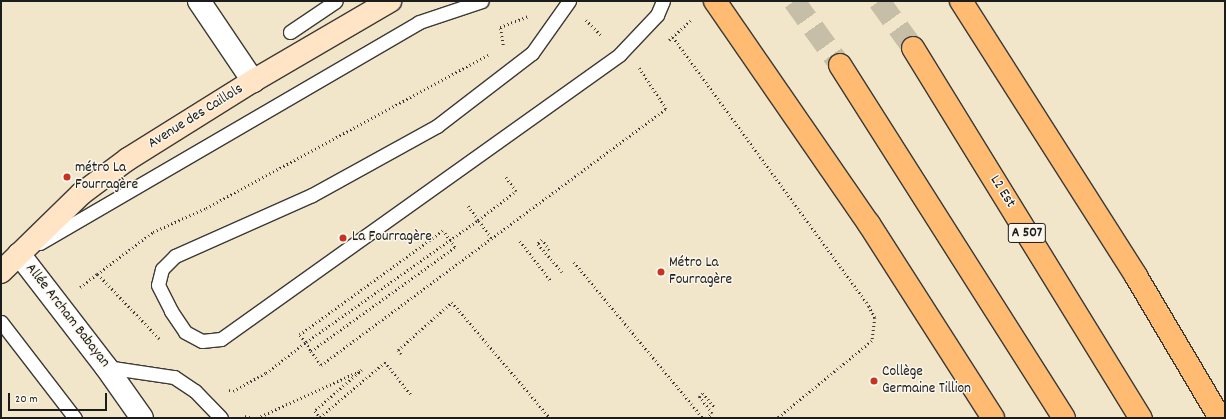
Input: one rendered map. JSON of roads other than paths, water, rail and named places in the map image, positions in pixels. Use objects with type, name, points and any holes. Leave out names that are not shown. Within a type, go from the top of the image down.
[{"type":"highway","points":[[715,1],[869,224],[993,418]]},
{"type":"highway","points":[[961,1],[1136,276],[1220,418]]},
{"type":"highway","name":"L2 Est","points":[[913,48],[1141,418]]},
{"type":"highway","points":[[840,65],[1064,418]]},
{"type":"street","points":[[199,1],[253,81]]},
{"type":"street","name":"Avenue des Caillols","points":[[1,272],[81,194],[122,163],[253,81],[390,1]]},
{"type":"street","name":"Allée Archam Babayan","points":[[20,254],[106,367],[142,418]]},
{"type":"lane","points":[[290,32],[336,1]]},
{"type":"lane","points":[[20,254],[419,22],[482,1]]},
{"type":"lane","points":[[569,1],[532,53],[437,126],[312,195],[175,256],[162,269],[158,285],[171,312],[185,332],[202,341],[221,340],[620,54],[657,15],[663,1]]},
{"type":"lane","points":[[1,322],[75,418]]},
{"type":"lane","points":[[106,367],[174,377],[194,391],[221,418]]},
{"type":"tunnel","points":[[794,1],[840,65]]},
{"type":"tunnel","points":[[879,1],[913,48]]},
{"type":"place","name":"métro La Fourragère","points":[[67,177]]},
{"type":"place","name":"La Fourragère","points":[[343,238]]},
{"type":"place","name":"Métro La Fourragère","points":[[661,272]]},
{"type":"place","name":"Collège Germaine Tillion","points":[[874,381]]}]
